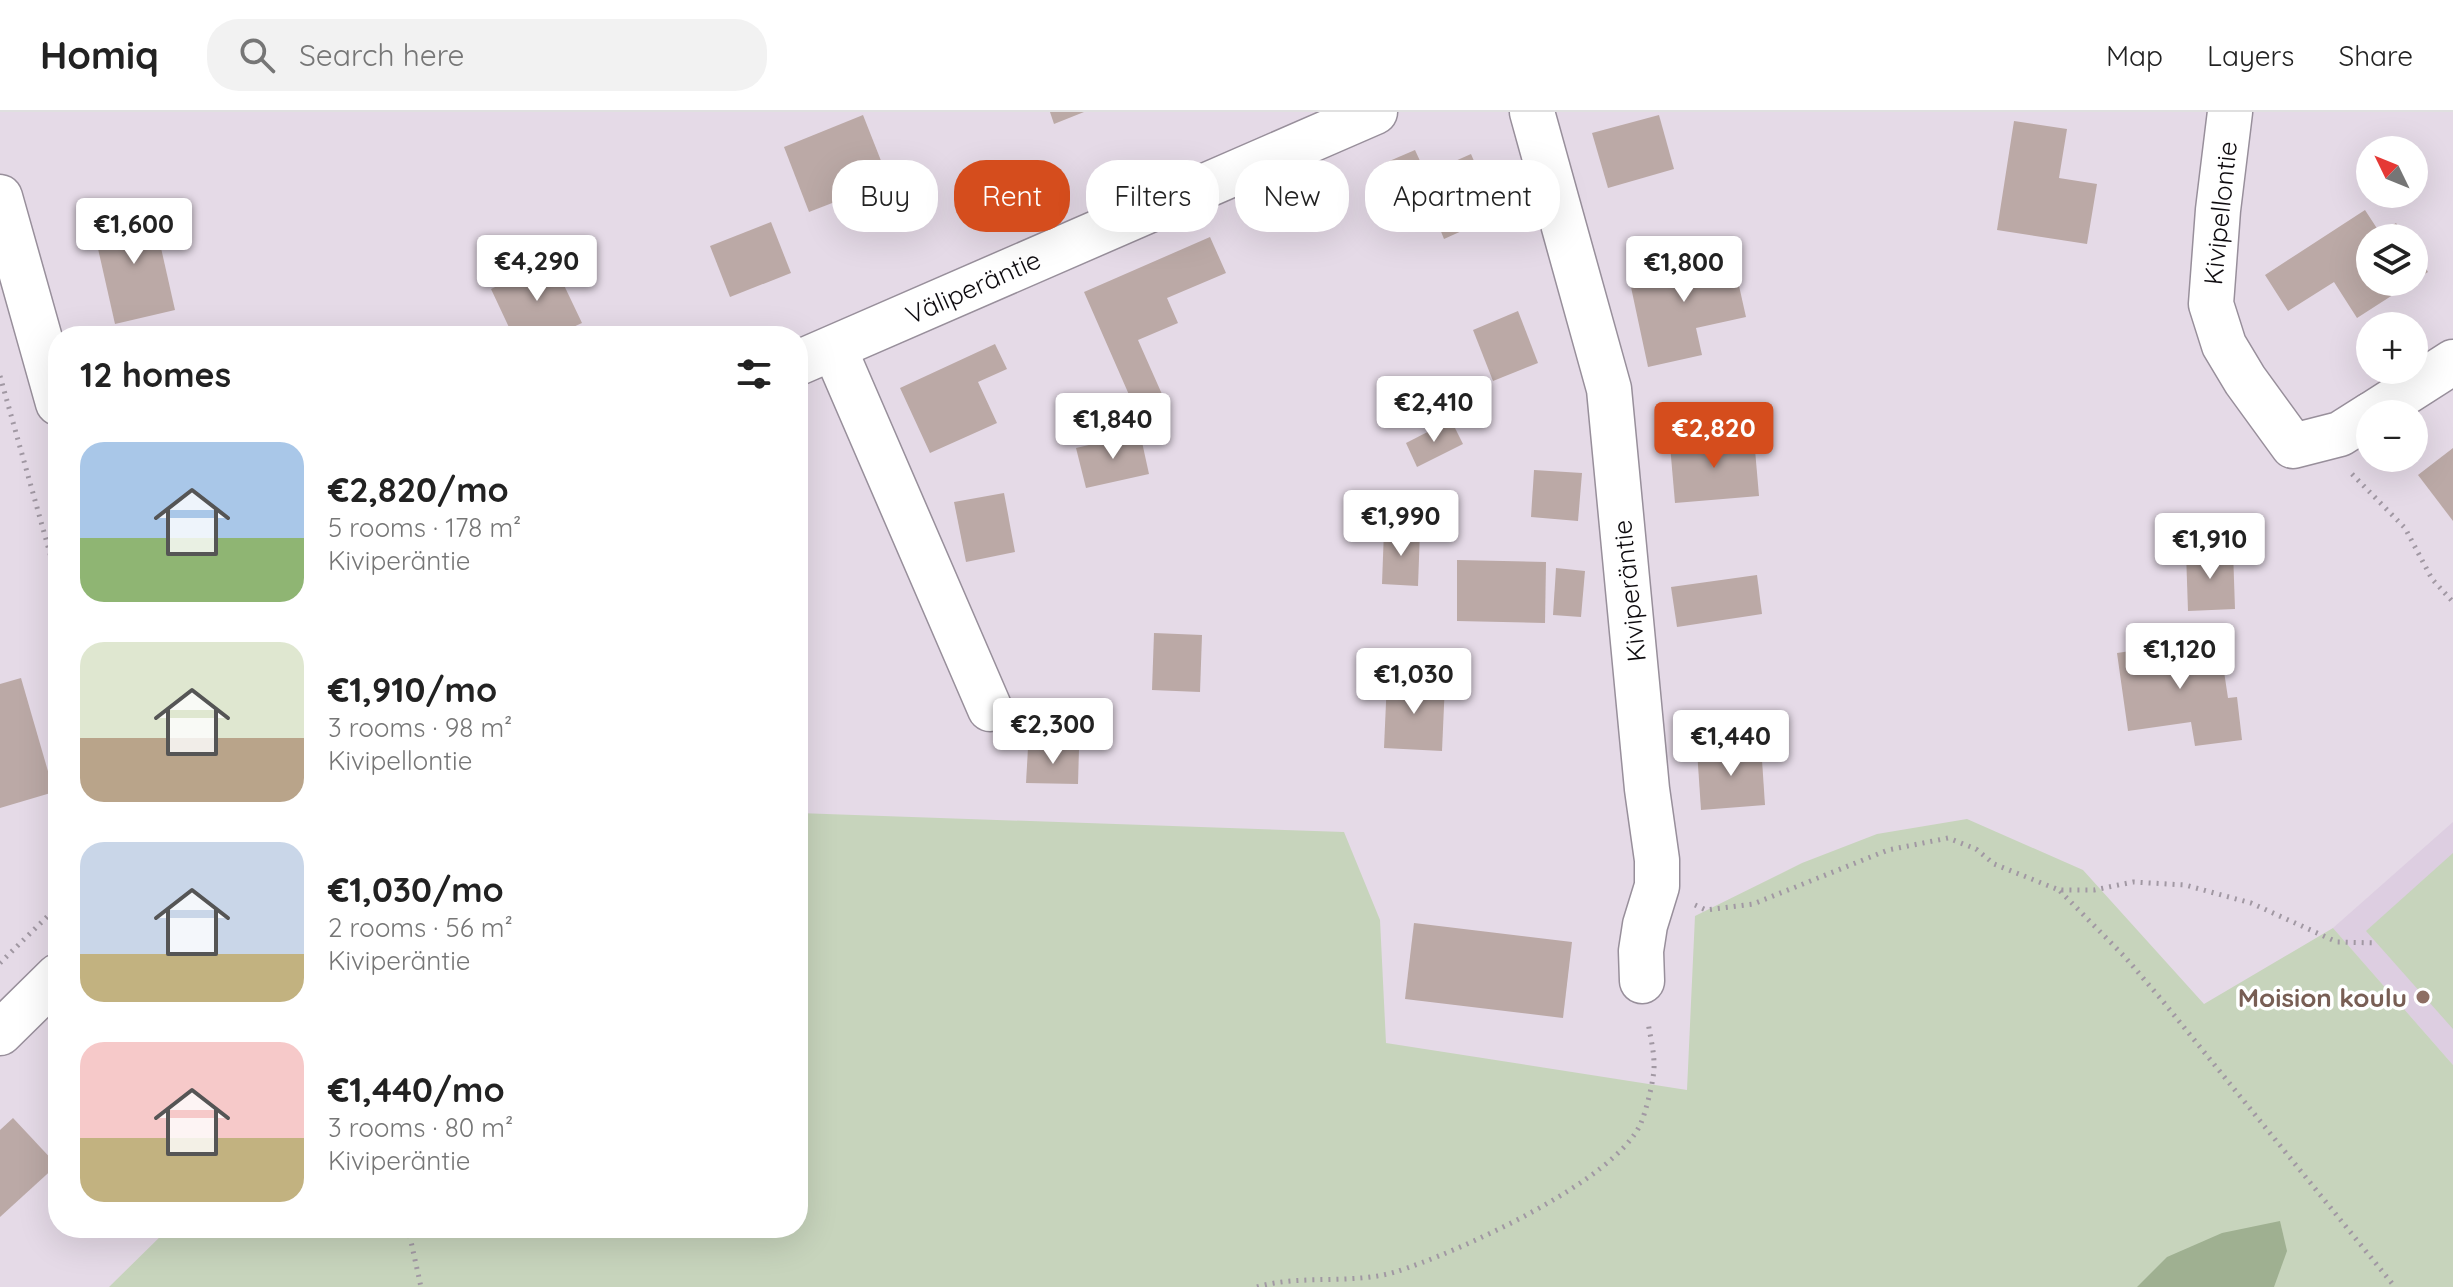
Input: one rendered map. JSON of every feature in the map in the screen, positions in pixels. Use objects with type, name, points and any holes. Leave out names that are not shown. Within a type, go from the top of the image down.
[{"type":"street","name":"Väliperäntie","points":[[990,709],[816,356],[1375,112]]},
{"type":"street","name":"Kiviperäntie","points":[[1532,112],[1609,389],[1647,789],[1657,860],[1657,886],[1641,951],[1642,981]]},
{"type":"street","name":"Kivipellontie","points":[[2230,112],[2211,304],[2224,345],[2245,380],[2293,446],[2340,434],[2356,424]]},
{"type":"street","points":[[0,197],[48,367]]},
{"type":"street","name":"Kivipellontie","points":[[2393,400],[2453,362]]},
{"type":"street","points":[[0,1033],[48,986]]},
{"type":"path","points":[[0,376],[48,546]]},
{"type":"path","points":[[2323,439],[2353,476],[2405,528],[2432,579],[2453,602]]},
{"type":"path","points":[[1657,886],[1706,910],[1753,904],[1888,850],[1948,838],[1976,849],[1994,864],[2059,890],[2094,890],[2133,882],[2185,885],[2251,903],[2337,942],[2377,943]]},
{"type":"path","points":[[2059,890],[2125,957],[2161,999],[2395,1287]]},
{"type":"path","points":[[0,963],[48,916]]},
{"type":"path","points":[[1257,1287],[1274,1282],[1317,1281],[1393,1272],[1510,1223],[1565,1195],[1598,1169],[1620,1151],[1641,1124],[1655,1067],[1642,981]]},
{"type":"path","points":[[410,1238],[421,1287]]},
{"type":"shaded area","name":"Moision koulu","points":[[2453,822],[2453,1065],[2333,928]]},
{"type":"green space","points":[[808,813],[1344,832],[1380,920],[1386,1043],[1687,1090],[1695,916],[1802,863],[1877,834],[1967,819],[2083,870],[2204,1004],[2333,928],[2453,1065],[2453,1287],[109,1287],[159,1238],[808,1238]]},
{"type":"green space","points":[[2453,853],[2453,1029],[2366,931]]},
{"type":"green space","points":[[2280,1221],[2287,1251],[2274,1287],[2137,1287],[2167,1257],[2222,1233]]},
{"type":"building","points":[[1050,112],[1084,112],[1054,124]]},
{"type":"building","points":[[863,115],[881,160],[832,160],[832,203],[809,212],[784,147]]},
{"type":"building","points":[[1659,115],[1674,169],[1608,188],[1592,133]]},
{"type":"building","points":[[2014,121],[2067,129],[2059,178],[2097,184],[2087,244],[1997,230]]},
{"type":"building","points":[[1415,150],[1420,160],[1392,160]]},
{"type":"building","points":[[1471,154],[1474,160],[1458,160]]},
{"type":"building","points":[[152,208],[175,310],[115,324],[92,222]]},
{"type":"building","points":[[2365,210],[2374,224],[2356,224],[2356,296],[2391,296],[2366,312],[2356,312],[2356,316],[2334,282],[2288,311],[2265,275]]},
{"type":"building","points":[[771,222],[791,273],[730,297],[710,246]]},
{"type":"building","points":[[1441,232],[1459,232],[1444,239]]},
{"type":"building","points":[[1210,237],[1226,273],[1167,298],[1178,323],[1138,340],[1165,401],[1137,413],[1084,292]]},
{"type":"building","points":[[1731,250],[1746,317],[1696,328],[1702,355],[1648,367],[1628,273]]},
{"type":"building","points":[[552,260],[582,323],[575,326],[508,326],[491,289]]},
{"type":"building","points":[[1518,311],[1538,363],[1493,381],[1473,330]]},
{"type":"building","points":[[995,344],[1007,369],[978,382],[997,423],[930,453],[900,388]]},
{"type":"building","points":[[1451,420],[1463,444],[1417,467],[1406,443]]},
{"type":"building","points":[[1140,433],[1149,474],[1086,488],[1076,448]]},
{"type":"building","points":[[1754,438],[1759,496],[1675,503],[1670,445]]},
{"type":"building","points":[[2453,448],[2453,521],[2418,475],[2428,472],[2428,467]]},
{"type":"building","points":[[1534,470],[1582,473],[1578,521],[1531,517]]},
{"type":"building","points":[[1004,493],[1015,552],[966,562],[954,502]]},
{"type":"building","points":[[1384,530],[1420,531],[1418,586],[1382,584]]},
{"type":"building","points":[[2233,551],[2235,609],[2188,611],[2186,552]]},
{"type":"building","points":[[1457,560],[1546,562],[1545,623],[1457,621]]},
{"type":"building","points":[[1556,568],[1585,571],[1581,617],[1553,615]]},
{"type":"building","points":[[1757,575],[1762,614],[1677,627],[1671,587]]},
{"type":"building","points":[[1154,633],[1202,635],[1200,692],[1152,690]]},
{"type":"building","points":[[2219,638],[2228,698],[2237,697],[2242,740],[2195,746],[2191,722],[2128,731],[2117,653]]},
{"type":"building","points":[[21,678],[48,771],[48,794],[0,808],[0,684]]},
{"type":"building","points":[[1387,680],[1445,683],[1442,751],[1384,748]]},
{"type":"building","points":[[1761,745],[1765,805],[1701,810],[1697,750]]},
{"type":"building","points":[[1028,748],[1079,749],[1078,784],[1026,783]]},
{"type":"building","points":[[1414,923],[1572,942],[1563,1018],[1405,999]]},
{"type":"building","points":[[13,1118],[48,1155],[48,1173],[0,1217],[0,1130]]},
{"type":"place","name":"Moision koulu","points":[[2423,997]]}]
